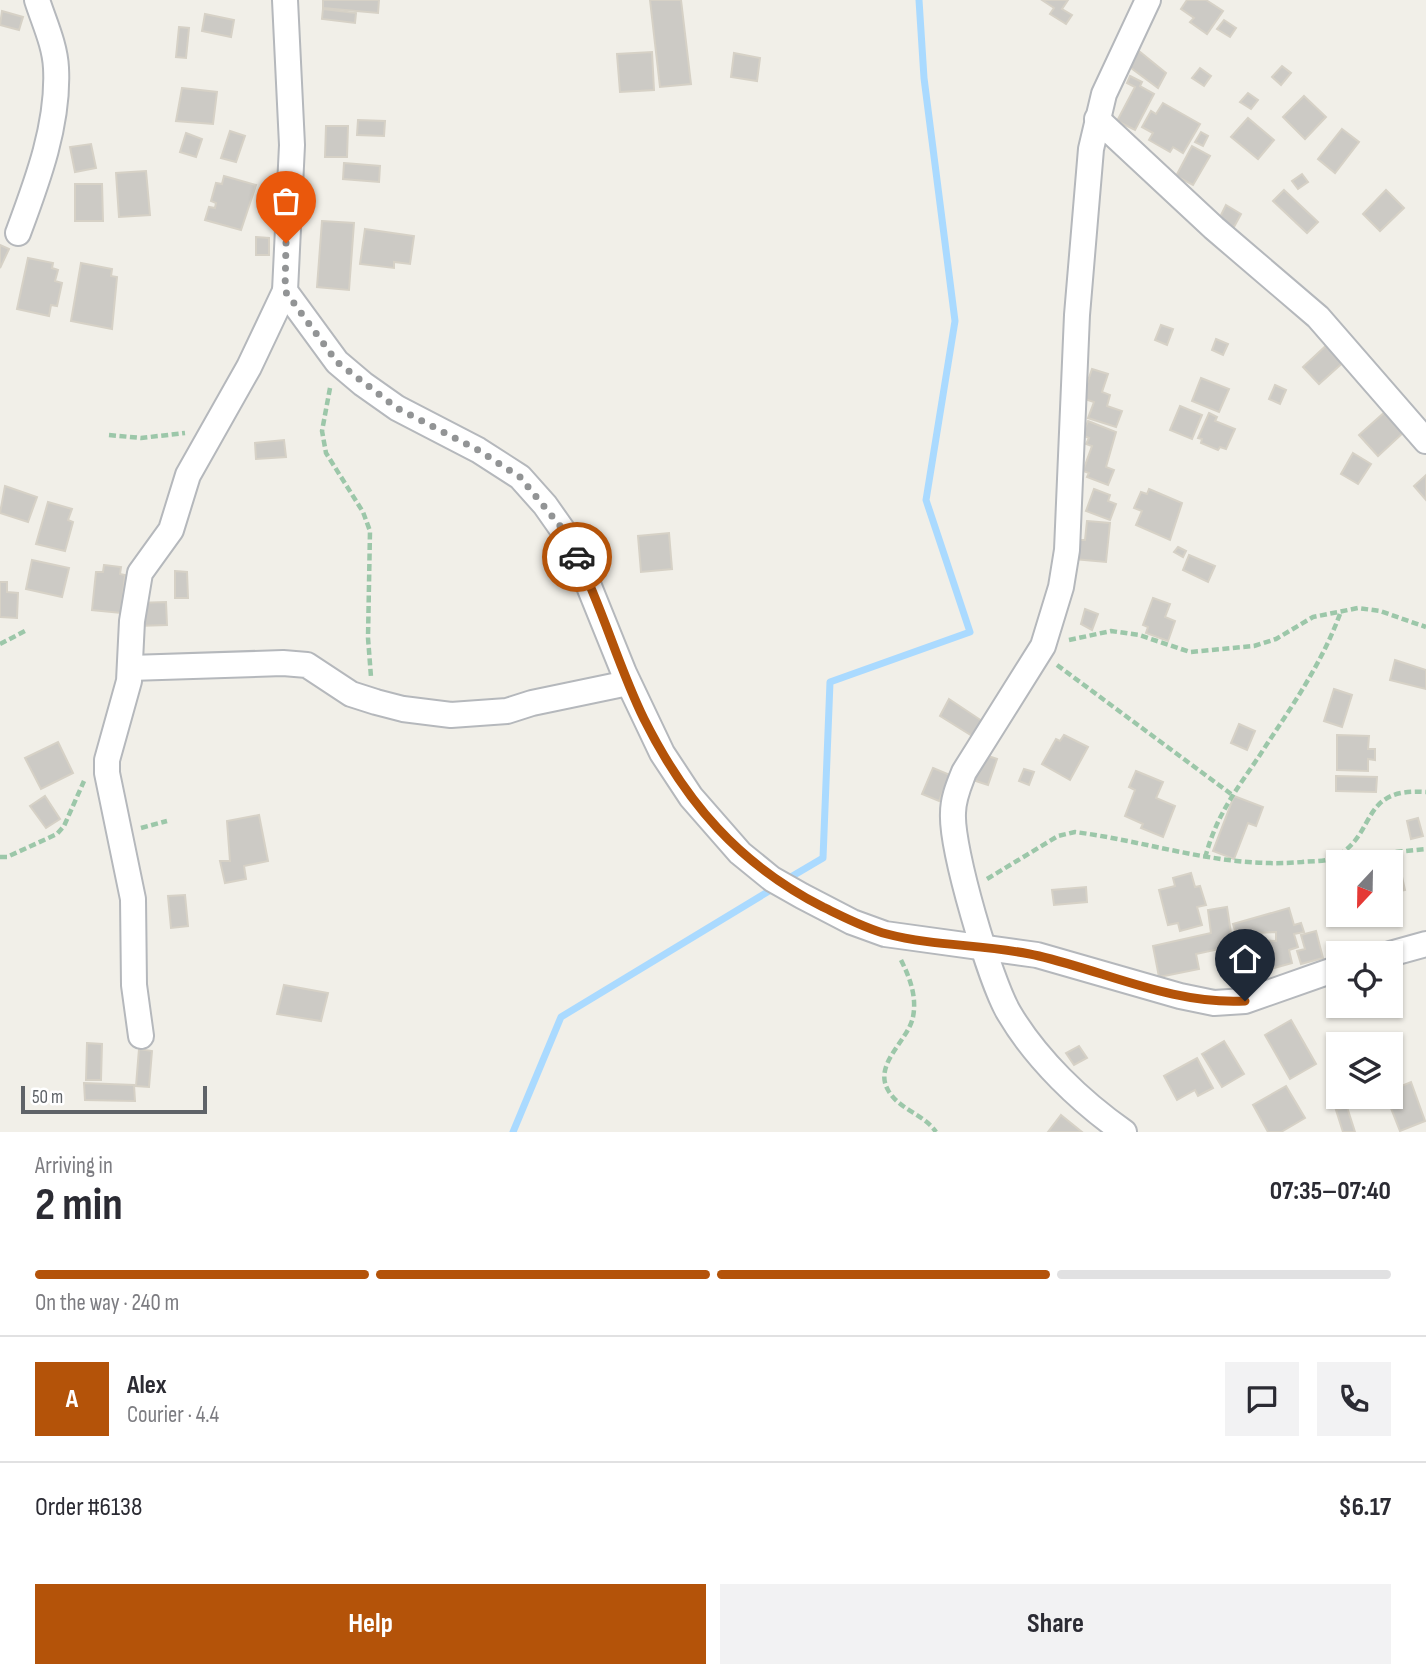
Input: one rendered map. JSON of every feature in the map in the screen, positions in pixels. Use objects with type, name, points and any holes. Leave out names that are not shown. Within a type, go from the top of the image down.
[{"type":"street","points":[[18,233],[42,161],[54,104],[56,68],[37,0]]},
{"type":"street","points":[[141,1036],[134,985],[133,899],[113,806],[107,760],[130,668],[132,621],[140,573],[171,530],[188,475],[249,367],[285,291],[292,145],[285,0]]},
{"type":"street","points":[[1124,1132],[1100,1115],[1039,1054],[1008,1012],[985,950],[967,888],[957,852],[952,814],[956,793],[976,749],[1005,711],[1040,650],[1061,587],[1067,550],[1082,232],[1097,120],[1118,61],[1148,0]]},
{"type":"street","points":[[1097,120],[1214,228],[1318,317],[1426,441]]},
{"type":"street","points":[[285,291],[337,362],[397,408],[478,450],[520,477],[565,532],[628,683],[662,753],[691,797],[740,853],[772,879],[852,922],[885,934],[985,950],[1037,955],[1214,1003],[1245,1001],[1326,973]]},
{"type":"street","points":[[130,668],[283,663],[307,665],[351,694],[430,714],[483,714],[628,683]]},
{"type":"street","points":[[1403,950],[1426,944]]},
{"type":"path","points":[[337,362],[322,431],[326,453],[334,470],[363,512],[370,531],[368,638],[376,702]]},
{"type":"path","points":[[109,435],[164,437],[214,427]]},
{"type":"path","points":[[1040,650],[1111,631],[1139,635],[1189,652],[1254,646],[1276,639],[1313,617],[1368,607],[1426,627]]},
{"type":"path","points":[[1205,858],[1231,794],[1266,746],[1315,668],[1341,610]]},
{"type":"path","points":[[0,645],[27,630]]},
{"type":"path","points":[[1040,650],[1231,794]]},
{"type":"path","points":[[0,857],[8,858],[57,834],[64,826],[86,776],[107,760]]},
{"type":"path","points":[[1343,850],[1351,843],[1375,807],[1391,794],[1426,792]]},
{"type":"path","points":[[967,888],[1024,859],[1058,836],[1075,832],[1248,864],[1326,858]]},
{"type":"path","points":[[1404,851],[1426,849]]},
{"type":"path","points":[[885,934],[911,981],[914,1006],[909,1028],[887,1063],[884,1074],[886,1088],[906,1110],[936,1132]]},
{"type":"building","points":[[323,0],[379,0],[378,13],[323,8]]},
{"type":"building","points":[[650,0],[681,0],[691,84],[660,87]]},
{"type":"building","points":[[1042,0],[1068,0],[1062,9],[1072,15],[1066,24],[1050,14],[1054,8]]},
{"type":"building","points":[[1187,0],[1206,0],[1223,11],[1207,34],[1190,22],[1194,18],[1181,9]]},
{"type":"building","points":[[323,9],[356,13],[355,23],[322,19]]},
{"type":"building","points":[[2,11],[23,17],[19,30],[0,25]]},
{"type":"building","points":[[205,14],[234,20],[231,37],[202,31]]},
{"type":"building","points":[[1224,20],[1236,28],[1230,37],[1217,29]]},
{"type":"building","points":[[179,27],[189,28],[186,58],[176,57]]},
{"type":"building","points":[[1134,47],[1166,73],[1158,88],[1123,62]]},
{"type":"building","points":[[652,52],[654,90],[620,92],[617,54]]},
{"type":"building","points":[[734,53],[760,58],[757,81],[731,77]]},
{"type":"building","points":[[1282,66],[1291,73],[1281,85],[1272,77]]},
{"type":"building","points":[[1200,68],[1211,76],[1204,86],[1192,78]]},
{"type":"building","points":[[1130,76],[1142,82],[1140,86],[1154,94],[1135,130],[1117,121],[1135,87],[1127,83]]},
{"type":"building","points":[[182,88],[217,92],[213,124],[176,121]]},
{"type":"building","points":[[1248,93],[1258,100],[1251,109],[1240,102]]},
{"type":"building","points":[[1304,96],[1326,117],[1305,139],[1283,117]]},
{"type":"building","points":[[1163,103],[1200,124],[1183,153],[1173,147],[1170,152],[1149,140],[1153,133],[1142,127],[1151,111],[1156,114]]},
{"type":"building","points":[[1248,118],[1274,140],[1258,159],[1231,137]]},
{"type":"building","points":[[358,120],[385,121],[384,136],[357,135]]},
{"type":"building","points":[[326,126],[348,126],[347,157],[325,157]]},
{"type":"building","points":[[1342,129],[1359,142],[1335,173],[1318,159]]},
{"type":"building","points":[[230,131],[245,136],[236,162],[221,158]]},
{"type":"building","points":[[1201,132],[1208,136],[1203,146],[1195,142]]},
{"type":"building","points":[[186,133],[202,139],[196,157],[180,152]]},
{"type":"building","points":[[91,144],[96,168],[75,172],[70,147]]},
{"type":"building","points":[[1192,146],[1210,156],[1193,185],[1176,176]]},
{"type":"building","points":[[344,163],[380,166],[379,182],[343,179]]},
{"type":"building","points":[[146,171],[150,215],[119,217],[116,173]]},
{"type":"building","points":[[1302,174],[1308,182],[1298,189],[1292,181]]},
{"type":"building","points":[[224,176],[256,185],[241,230],[205,220],[209,207],[215,208],[216,203],[211,201],[216,183],[222,184]]},
{"type":"building","points":[[75,184],[102,184],[103,221],[75,221]]},
{"type":"building","points":[[1284,190],[1318,222],[1307,233],[1273,201]]},
{"type":"building","points":[[1386,190],[1404,208],[1380,231],[1363,214]]},
{"type":"building","points":[[1226,205],[1241,214],[1234,227],[1219,219]]},
{"type":"building","points":[[322,221],[354,223],[349,290],[317,287]]},
{"type":"building","points":[[365,229],[414,236],[410,264],[394,262],[394,268],[360,264]]},
{"type":"building","points":[[256,237],[269,238],[269,255],[256,255]]},
{"type":"building","points":[[0,245],[9,249],[0,268]]},
{"type":"building","points":[[28,258],[53,263],[52,268],[58,270],[55,281],[62,283],[57,306],[51,305],[49,316],[17,309]]},
{"type":"building","points":[[81,263],[112,269],[111,276],[117,277],[112,329],[71,321]]},
{"type":"building","points":[[1161,325],[1173,329],[1167,345],[1155,340]]},
{"type":"building","points":[[1216,339],[1228,344],[1223,355],[1212,350]]},
{"type":"building","points":[[1331,341],[1347,359],[1319,384],[1303,367]]},
{"type":"building","points":[[1092,369],[1108,374],[1102,392],[1110,395],[1107,406],[1122,411],[1116,427],[1088,418],[1094,402],[1082,398]]},
{"type":"building","points":[[1201,378],[1229,389],[1219,412],[1192,401]]},
{"type":"building","points":[[1275,385],[1286,390],[1280,404],[1269,399]]},
{"type":"building","points":[[1180,406],[1202,415],[1192,439],[1170,430]]},
{"type":"building","points":[[1386,411],[1404,432],[1378,456],[1359,435]]},
{"type":"building","points":[[1209,413],[1217,417],[1215,421],[1235,429],[1226,449],[1220,447],[1218,450],[1201,443],[1202,439],[1198,438]]},
{"type":"building","points":[[1088,421],[1116,432],[1106,467],[1114,470],[1108,485],[1087,477],[1089,473],[1083,471],[1092,446],[1086,444],[1089,438],[1082,435]]},
{"type":"building","points":[[284,440],[286,457],[256,459],[255,443]]},
{"type":"building","points":[[1353,453],[1371,464],[1358,484],[1341,474]]},
{"type":"building","points":[[1426,475],[1426,500],[1414,486]]},
{"type":"building","points":[[5,486],[37,497],[28,522],[0,513]]},
{"type":"building","points":[[1094,489],[1110,495],[1108,501],[1116,504],[1110,520],[1086,511]]},
{"type":"building","points":[[1149,489],[1182,503],[1170,540],[1136,525],[1142,511],[1134,508],[1141,492],[1147,494]]},
{"type":"building","points":[[48,502],[72,509],[68,520],[73,522],[65,551],[36,544]]},
{"type":"building","points":[[1087,521],[1110,523],[1106,562],[1074,559],[1077,540],[1085,540]]},
{"type":"building","points":[[669,533],[672,569],[641,572],[638,536]]},
{"type":"building","points":[[1178,547],[1186,551],[1183,557],[1174,552]]},
{"type":"building","points":[[1189,555],[1215,566],[1208,582],[1183,570]]},
{"type":"building","points":[[32,560],[69,568],[62,597],[26,589]]},
{"type":"building","points":[[104,565],[121,567],[120,574],[125,575],[121,613],[92,610],[96,572],[103,572]]},
{"type":"building","points":[[175,571],[187,572],[188,598],[175,598]]},
{"type":"building","points":[[0,582],[7,582],[7,592],[18,593],[17,618],[0,617]]},
{"type":"building","points":[[1153,598],[1170,604],[1165,617],[1175,621],[1168,641],[1146,633],[1148,627],[1143,625]]},
{"type":"building","points":[[166,602],[167,625],[137,626],[136,603]]},
{"type":"building","points":[[1085,609],[1098,614],[1092,630],[1081,624]]},
{"type":"building","points":[[1395,660],[1426,670],[1426,689],[1390,680]]},
{"type":"building","points":[[1334,689],[1352,695],[1342,727],[1324,721]]},
{"type":"building","points":[[949,699],[982,721],[974,737],[940,716]]},
{"type":"building","points":[[1239,724],[1255,731],[1247,750],[1231,743]]},
{"type":"building","points":[[1064,735],[1088,747],[1070,780],[1042,764],[1056,739],[1060,741]]},
{"type":"building","points":[[1337,735],[1369,736],[1368,749],[1375,749],[1375,760],[1368,759],[1368,771],[1337,770]]},
{"type":"building","points":[[58,742],[73,773],[41,789],[25,758]]},
{"type":"building","points":[[982,754],[997,759],[988,785],[973,780]]},
{"type":"building","points":[[933,768],[950,775],[939,801],[922,794]]},
{"type":"building","points":[[1024,769],[1034,772],[1029,785],[1019,781]]},
{"type":"building","points":[[1136,771],[1163,782],[1156,798],[1175,806],[1163,837],[1141,828],[1143,824],[1125,816],[1135,790],[1129,787]]},
{"type":"building","points":[[1336,776],[1377,777],[1376,792],[1336,791]]},
{"type":"building","points":[[45,796],[60,819],[46,828],[30,806]]},
{"type":"building","points":[[1234,796],[1263,807],[1256,826],[1248,823],[1234,859],[1213,851]]},
{"type":"building","points":[[259,815],[268,861],[244,866],[246,879],[225,883],[220,861],[230,861],[227,821]]},
{"type":"building","points":[[1418,818],[1423,836],[1411,839],[1407,821]]},
{"type":"building","points":[[1191,873],[1195,887],[1200,886],[1206,905],[1197,907],[1202,925],[1180,931],[1178,923],[1168,925],[1159,890],[1175,886],[1173,878]]},
{"type":"building","points":[[1086,887],[1087,902],[1054,905],[1052,890]]},
{"type":"building","points":[[185,895],[188,926],[171,928],[168,896]]},
{"type":"building","points":[[1227,907],[1233,946],[1196,954],[1199,969],[1159,977],[1153,946],[1211,933],[1208,910]]},
{"type":"building","points":[[1289,908],[1294,925],[1301,923],[1304,932],[1294,934],[1298,947],[1289,950],[1292,963],[1256,973],[1247,942],[1239,944],[1233,924]],"holes":[[[1276,932],[1276,941],[1255,940],[1254,933]]]},
{"type":"building","points":[[1316,931],[1323,958],[1301,964],[1297,951],[1305,949],[1301,935]]},
{"type":"building","points":[[284,985],[328,993],[321,1021],[277,1014]]},
{"type":"building","points":[[1291,1020],[1316,1064],[1290,1079],[1265,1035]]},
{"type":"building","points":[[1224,1041],[1244,1074],[1222,1087],[1202,1054]]},
{"type":"building","points":[[87,1043],[102,1044],[101,1080],[86,1080]]},
{"type":"building","points":[[1079,1046],[1087,1058],[1074,1065],[1066,1053]]},
{"type":"building","points":[[139,1049],[152,1051],[149,1087],[136,1086]]},
{"type":"building","points":[[1197,1058],[1213,1088],[1198,1096],[1195,1090],[1177,1100],[1164,1076]]},
{"type":"building","points":[[1411,1082],[1425,1121],[1400,1131],[1391,1109],[1403,1109],[1403,1085]]},
{"type":"building","points":[[84,1083],[134,1085],[135,1101],[85,1100]]},
{"type":"building","points":[[1286,1086],[1305,1118],[1281,1132],[1268,1132],[1253,1105]]},
{"type":"building","points":[[1348,1109],[1355,1132],[1343,1132],[1336,1110]]},
{"type":"building","points":[[1061,1115],[1082,1132],[1048,1132]]},
{"type":"waterway","points":[[784,881],[823,858],[830,682],[970,632],[926,500],[955,321],[924,78],[919,0]]},
{"type":"waterway","points":[[513,1132],[561,1017],[774,888]]},
{"type":"way so far","points":[[286,243],[285,291],[337,362],[397,408],[478,450],[520,477],[565,532],[577,557]]},
{"type":"route","points":[[577,557],[643,718],[662,753],[691,797],[717,827],[740,853],[772,879],[852,922],[885,934],[985,950],[1037,955],[1180,996],[1214,1003],[1245,1001]]}]
